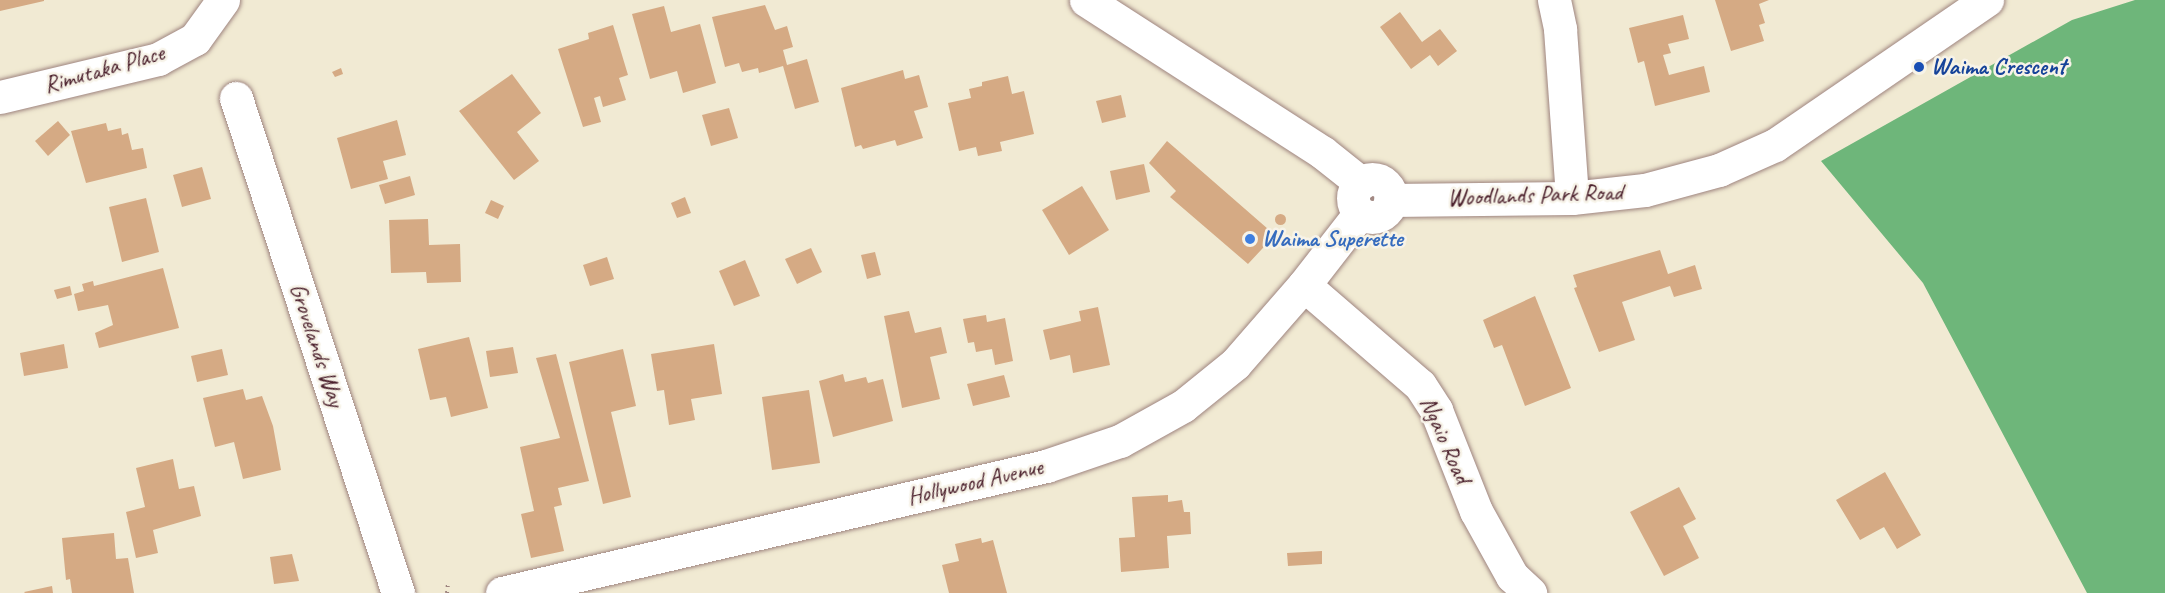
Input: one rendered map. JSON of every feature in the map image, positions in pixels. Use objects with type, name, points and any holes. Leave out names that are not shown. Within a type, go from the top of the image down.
[{"type":"street","name":"Rimutaka Place","points":[[0,97],[158,59],[195,39],[223,0]]},
{"type":"street","points":[[1086,0],[1322,152],[1360,198]]},
{"type":"street","points":[[1554,0],[1560,29],[1572,198]]},
{"type":"street","name":"Woodlands Park Road","points":[[1360,198],[1373,179],[1384,183],[1390,200],[1572,198],[1645,190],[1708,173],[1775,145],[1988,0]]},
{"type":"street","name":"Grovelands Way","points":[[236,98],[398,593]]},
{"type":"street","name":"Hollywood Avenue","points":[[502,593],[1046,466],[1120,441],[1183,406],[1235,364],[1304,285],[1360,198]]},
{"type":"street","name":"Ngaio Road","points":[[1304,285],[1420,385],[1436,410],[1476,511],[1512,576],[1530,593]]},
{"type":"path","points":[[447,593],[448,584]]},
{"type":"green space","points":[[2135,0],[2165,0],[2165,593],[2087,593],[1923,283],[1821,161],[2072,20]]},
{"type":"building","points":[[0,0],[44,0],[44,1],[0,11]]},
{"type":"building","points":[[1715,0],[1769,0],[1759,4],[1765,23],[1759,25],[1764,41],[1731,51]]},
{"type":"building","points":[[765,5],[775,30],[787,26],[793,47],[783,50],[787,65],[807,59],[819,102],[795,109],[783,66],[759,73],[758,68],[742,72],[739,63],[725,67],[712,17]]},
{"type":"building","points":[[664,6],[671,32],[700,24],[716,83],[683,93],[677,71],[650,79],[632,14]]},
{"type":"building","points":[[1400,12],[1422,42],[1440,29],[1457,51],[1438,66],[1430,55],[1411,69],[1380,27]]},
{"type":"building","points":[[1683,15],[1689,39],[1668,44],[1671,53],[1663,55],[1669,75],[1704,66],[1710,92],[1655,106],[1644,61],[1638,63],[1629,28]]},
{"type":"building","points":[[613,25],[628,75],[619,78],[626,100],[603,107],[600,96],[594,98],[601,122],[583,127],[558,49],[589,39],[588,33]]},
{"type":"building","points":[[341,68],[343,74],[335,77],[332,72]]},
{"type":"building","points":[[903,70],[905,79],[919,75],[928,107],[914,111],[923,138],[897,146],[895,140],[863,149],[861,145],[855,147],[841,88]]},
{"type":"building","points":[[512,74],[541,113],[517,132],[539,161],[514,180],[459,111]]},
{"type":"building","points":[[1008,76],[1012,94],[1024,91],[1034,134],[1000,142],[1002,151],[978,156],[976,147],[959,151],[948,103],[971,98],[969,89],[982,86],[982,82]]},
{"type":"building","points":[[1121,95],[1126,117],[1102,123],[1096,101]]},
{"type":"building","points":[[729,108],[738,138],[711,146],[702,115]]},
{"type":"building","points":[[397,120],[406,155],[383,161],[388,179],[351,189],[337,138]]},
{"type":"building","points":[[58,121],[70,135],[48,156],[35,141]]},
{"type":"building","points":[[106,123],[108,131],[121,128],[122,135],[128,133],[132,150],[143,148],[147,168],[86,183],[71,131]]},
{"type":"building","points":[[1167,141],[1275,235],[1248,264],[1170,197],[1176,191],[1149,163]]},
{"type":"building","points":[[1144,164],[1150,192],[1116,200],[1110,171]]},
{"type":"building","points":[[202,167],[211,199],[182,207],[173,175]]},
{"type":"building","points":[[410,176],[415,195],[385,204],[379,185]]},
{"type":"building","points":[[1082,186],[1109,230],[1069,255],[1042,210]]},
{"type":"building","points":[[685,197],[691,213],[677,218],[671,203]]},
{"type":"building","points":[[146,198],[159,252],[122,262],[109,207]]},
{"type":"building","points":[[491,200],[504,206],[498,219],[485,213]]},
{"type":"building","points":[[1280,214],[1284,215],[1284,223],[1280,224],[1276,223],[1275,219],[1276,215]]},
{"type":"building","points":[[428,219],[429,245],[460,244],[461,282],[427,283],[426,272],[391,273],[389,220]]},
{"type":"building","points":[[811,248],[822,272],[797,284],[785,259]]},
{"type":"building","points":[[1660,250],[1668,274],[1695,265],[1702,289],[1674,297],[1670,286],[1622,302],[1635,340],[1599,352],[1574,288],[1577,287],[1573,275]]},
{"type":"building","points":[[875,252],[881,275],[867,279],[861,255]]},
{"type":"building","points":[[607,257],[614,279],[590,286],[583,265]]},
{"type":"building","points":[[745,260],[760,296],[734,306],[719,271]]},
{"type":"building","points":[[163,268],[179,328],[99,348],[95,333],[113,325],[108,305],[78,311],[74,294],[84,291],[82,284],[93,281],[94,286]]},
{"type":"building","points":[[70,286],[72,295],[57,299],[54,290]]},
{"type":"building","points":[[1535,296],[1571,388],[1525,406],[1502,345],[1494,348],[1483,320]]},
{"type":"building","points":[[1098,307],[1110,365],[1073,373],[1070,355],[1050,360],[1043,330],[1081,321],[1079,311]]},
{"type":"building","points":[[909,311],[915,333],[941,327],[947,353],[930,357],[940,399],[902,408],[884,316]]},
{"type":"building","points":[[986,315],[987,322],[1005,318],[1013,361],[995,365],[992,349],[976,352],[974,342],[968,343],[963,319]]},
{"type":"building","points":[[469,337],[488,408],[451,417],[446,397],[430,400],[418,349]]},
{"type":"building","points":[[64,344],[68,368],[24,376],[20,353]]},
{"type":"building","points":[[714,344],[722,394],[691,399],[695,420],[669,425],[664,390],[657,391],[651,354]]},
{"type":"building","points":[[513,347],[518,373],[490,377],[486,351]]},
{"type":"building","points":[[222,349],[228,375],[197,382],[191,356]]},
{"type":"building","points":[[623,349],[636,406],[611,412],[631,497],[603,504],[569,362]]},
{"type":"building","points":[[556,354],[589,481],[558,488],[562,505],[554,507],[564,551],[531,558],[521,514],[534,511],[520,447],[560,438],[536,358]]},
{"type":"building","points":[[843,374],[845,382],[866,377],[868,383],[883,379],[893,421],[833,437],[819,381]]},
{"type":"building","points":[[1004,375],[1010,397],[973,406],[967,384]]},
{"type":"building","points":[[243,389],[246,400],[262,396],[273,426],[281,470],[243,479],[234,442],[215,447],[203,398]]},
{"type":"building","points":[[809,390],[820,463],[772,470],[762,397]]},
{"type":"building","points":[[173,459],[179,489],[194,486],[201,516],[153,530],[158,553],[136,558],[126,512],[145,507],[136,468]]},
{"type":"building","points":[[1885,472],[1921,535],[1897,549],[1884,527],[1860,540],[1836,500]]},
{"type":"building","points":[[1679,487],[1696,519],[1683,526],[1699,558],[1664,576],[1630,512]]},
{"type":"building","points":[[1168,495],[1168,502],[1182,500],[1184,512],[1190,512],[1191,534],[1167,536],[1169,568],[1121,572],[1119,538],[1135,537],[1132,497]]},
{"type":"building","points":[[114,533],[116,559],[128,558],[134,593],[72,593],[70,579],[66,580],[62,538]]},
{"type":"building","points":[[981,538],[982,543],[993,540],[1007,593],[949,593],[942,565],[959,561],[955,544]]},
{"type":"building","points":[[1322,551],[1322,564],[1288,566],[1287,553]]},
{"type":"building","points":[[292,554],[299,581],[274,584],[270,557]]},
{"type":"building","points":[[52,586],[53,593],[24,592]]},
{"type":"place","name":"Waima Crescent","points":[[1919,67]]},
{"type":"place","name":"Waima Superette","points":[[1250,239]]}]
